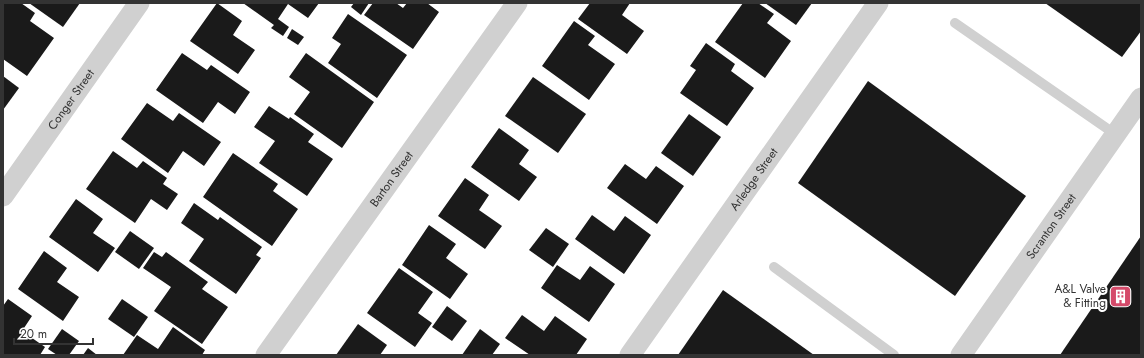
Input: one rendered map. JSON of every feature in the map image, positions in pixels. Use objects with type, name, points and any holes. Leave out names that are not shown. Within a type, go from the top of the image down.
[{"type":"street","name":"Conger Street","points":[[3,196],[139,3]]},
{"type":"street","name":"Barton Street","points":[[266,355],[517,3]]},
{"type":"street","name":"Arledge Street","points":[[630,355],[878,3]]},
{"type":"street","name":"Scranton Street","points":[[962,355],[1141,98]]},
{"type":"lane","points":[[955,23],[1115,134]]},
{"type":"lane","points":[[774,267],[894,355]]},
{"type":"building","points":[[3,3],[21,3],[35,13],[30,21],[54,38],[27,76],[3,59]]},
{"type":"building","points":[[29,3],[80,3],[63,27]]},
{"type":"building","points":[[217,3],[242,21],[233,35],[255,50],[238,74],[190,41]]},
{"type":"building","points":[[243,3],[319,3],[308,18],[288,4],[278,19],[289,27],[283,36],[271,28],[274,25]]},
{"type":"building","points":[[354,3],[369,3],[361,15],[351,7]]},
{"type":"building","points":[[373,3],[396,3],[403,8],[407,3],[427,3],[439,12],[413,49],[364,15]]},
{"type":"building","points":[[590,3],[630,3],[622,15],[644,31],[627,54],[578,19]]},
{"type":"building","points":[[743,3],[758,3],[774,14],[767,23],[791,41],[765,78],[715,42]]},
{"type":"building","points":[[765,3],[812,3],[796,25]]},
{"type":"building","points":[[1045,3],[1141,3],[1141,31],[1122,57]]},
{"type":"building","points":[[348,14],[407,55],[377,98],[328,63],[341,44],[332,38]]},
{"type":"building","points":[[574,21],[595,36],[588,45],[615,64],[589,100],[542,66]]},
{"type":"building","points":[[292,29],[304,37],[298,45],[287,38]]},
{"type":"building","points":[[706,43],[735,64],[731,71],[754,88],[727,126],[680,93],[696,70],[690,66]]},
{"type":"building","points":[[182,53],[207,70],[211,65],[250,92],[235,114],[218,102],[203,123],[156,90]]},
{"type":"building","points":[[306,53],[374,102],[342,148],[294,114],[310,92],[289,77]]},
{"type":"building","points":[[3,76],[19,88],[3,110]]},
{"type":"building","points":[[533,77],[586,114],[558,153],[505,116]]},
{"type":"building","points":[[868,81],[1026,196],[955,296],[798,183]]},
{"type":"building","points":[[147,103],[173,121],[179,113],[221,142],[204,166],[183,151],[168,173],[121,139]]},
{"type":"building","points":[[269,106],[289,119],[290,117],[314,134],[308,142],[333,159],[307,196],[259,163],[275,141],[254,127]]},
{"type":"building","points":[[689,114],[721,137],[693,176],[661,153]]},
{"type":"building","points":[[499,128],[529,150],[519,164],[537,177],[519,201],[471,167]]},
{"type":"building","points":[[113,151],[137,168],[143,161],[167,178],[163,184],[178,194],[167,210],[151,199],[135,223],[86,189]]},
{"type":"building","points":[[233,153],[278,184],[273,191],[298,209],[272,246],[203,197]]},
{"type":"building","points":[[625,164],[646,179],[656,166],[684,186],[657,224],[607,188]]},
{"type":"building","points":[[465,178],[489,195],[479,210],[502,226],[485,249],[438,216]]},
{"type":"building","points":[[76,199],[103,219],[93,233],[115,248],[98,272],[49,237]]},
{"type":"building","points":[[194,203],[218,220],[220,217],[262,247],[256,255],[261,258],[236,294],[189,261],[204,239],[181,223]]},
{"type":"building","points":[[592,215],[614,231],[625,216],[651,235],[624,274],[575,239]]},
{"type":"building","points":[[429,225],[456,244],[446,258],[468,274],[450,299],[402,265]]},
{"type":"building","points":[[546,228],[569,244],[553,267],[529,250]]},
{"type":"building","points":[[130,231],[154,248],[139,269],[115,252]]},
{"type":"building","name":"A&L Valve & Fitting","points":[[1141,236],[1141,355],[1060,355]]},
{"type":"building","points":[[44,251],[67,268],[57,282],[79,297],[63,321],[18,289]]},
{"type":"building","points":[[154,252],[162,257],[166,252],[208,282],[202,289],[228,307],[202,344],[154,311],[171,287],[143,268]]},
{"type":"building","points":[[557,265],[580,280],[590,266],[615,284],[589,322],[541,288]]},
{"type":"building","points":[[399,268],[433,292],[418,313],[432,323],[415,347],[367,313]]},
{"type":"building","points":[[723,290],[814,355],[678,355]]},
{"type":"building","points":[[8,299],[32,316],[22,331],[45,347],[40,355],[5,355],[3,353],[3,306]]},
{"type":"building","points":[[122,299],[148,317],[134,337],[108,319]]},
{"type":"building","points":[[447,306],[467,321],[452,341],[432,327]]},
{"type":"building","points":[[522,315],[544,331],[555,316],[587,339],[576,355],[530,355],[505,338]]},
{"type":"building","points":[[358,324],[387,345],[380,355],[336,355]]},
{"type":"building","points":[[173,327],[205,350],[202,355],[123,355],[137,335],[158,349]]},
{"type":"building","points":[[62,329],[79,341],[69,355],[57,355],[48,349]]},
{"type":"building","points":[[480,329],[500,344],[492,355],[462,355]]},
{"type":"building","points":[[88,348],[97,355],[83,355]]},
{"type":"place","name":"A&L Valve & Fitting","points":[[1121,296]]}]
